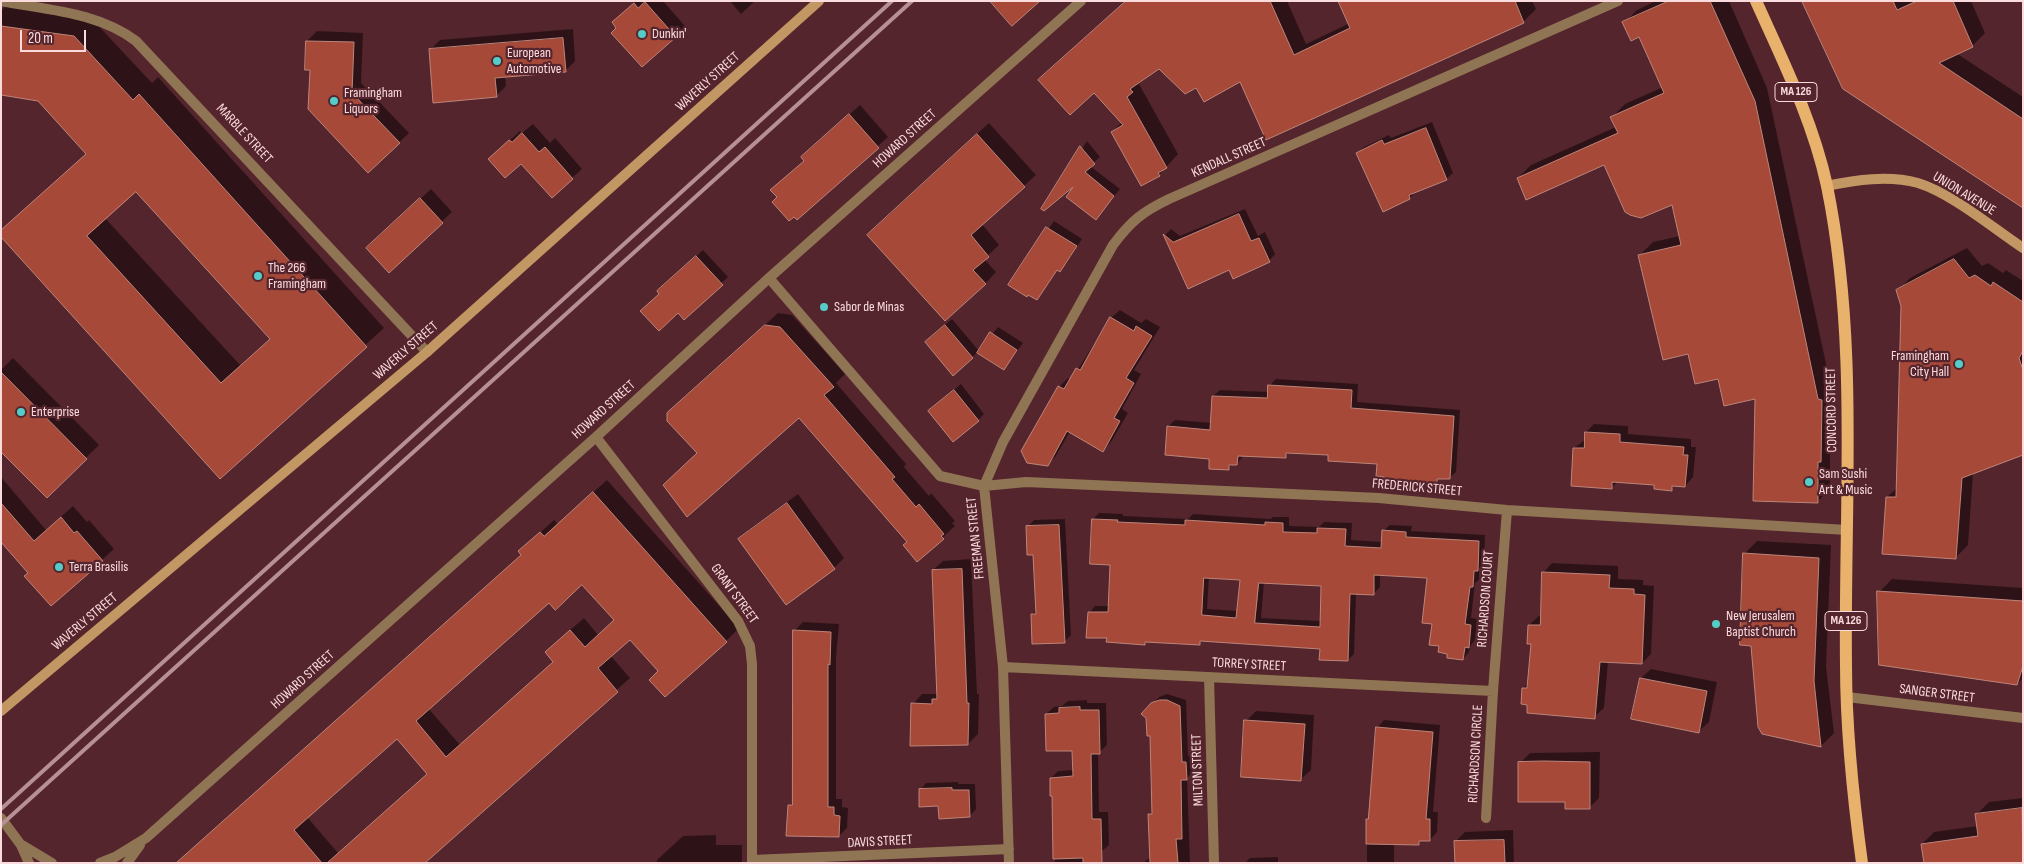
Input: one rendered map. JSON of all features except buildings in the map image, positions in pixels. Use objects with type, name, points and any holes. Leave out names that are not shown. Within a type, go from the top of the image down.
[{"type":"main road","name":"WAVERLY STREET","points":[[1,711],[427,352],[819,1]]},
{"type":"main road","name":"CONCORD STREET","points":[[1756,1],[1815,140],[1826,186],[1839,280],[1847,378],[1847,697],[1853,799],[1862,863]]},
{"type":"main road","name":"UNION AVENUE","points":[[1826,186],[1880,179],[1920,184],[1939,192],[2023,248]]},
{"type":"street","name":"MARBLE STREET","points":[[1,1],[96,20],[121,30],[136,40],[427,352]]},
{"type":"street","name":"HOWARD STREET","points":[[100,863],[115,858],[146,838],[596,437],[769,278],[1081,1]]},
{"type":"street","name":"KENDALL STREET","points":[[984,486],[1003,442],[1113,245],[1128,225],[1144,212],[1618,1]]},
{"type":"street","name":"FREEMAN STREET","points":[[769,278],[940,476],[984,486],[1003,667],[1009,863]]},
{"type":"street","name":"GRANT STREET","points":[[596,437],[720,597],[747,636],[752,664],[752,862]]},
{"type":"street","name":"FREDERICK STREET","points":[[984,486],[1026,482],[1370,498],[1507,510],[1847,530]]},
{"type":"street","name":"RICHARDSON COURT","points":[[1493,691],[1507,510]]},
{"type":"street","name":"TORREY STREET","points":[[1003,667],[1493,691]]},
{"type":"street","name":"MILTON STREET","points":[[1209,677],[1214,863]]},
{"type":"street","name":"RICHARDSON CIRCLE","points":[[1486,818],[1493,691]]},
{"type":"street","name":"SANGER STREET","points":[[1847,697],[2023,718]]},
{"type":"street","points":[[1,818],[21,845],[29,863]]},
{"type":"street","name":"HOWARD STREET","points":[[127,863],[146,838]]},
{"type":"street","points":[[21,845],[52,863]]},
{"type":"street","name":"DAVIS STREET","points":[[752,862],[1009,849]]},
{"type":"railway","points":[[1,809],[892,1]]},
{"type":"railway","points":[[1,825],[912,1]]},
{"type":"place","name":"Dunkin'","points":[[642,34]]},
{"type":"place","name":"European Automotive","points":[[497,61]]},
{"type":"place","name":"Framingham Liquors","points":[[334,101]]},
{"type":"place","name":"The 266 Framingham","points":[[258,276]]},
{"type":"place","name":"Sabor de Minas","points":[[824,307]]},
{"type":"place","name":"Framingham City Hall","points":[[1959,364]]},
{"type":"place","name":"Enterprise","points":[[21,412]]},
{"type":"place","name":"Sam Sushi Art & Music","points":[[1809,482]]},
{"type":"place","name":"Terra Brasilis","points":[[59,567]]},
{"type":"place","name":"New Jerusalem Baptist Church","points":[[1716,624]]}]
